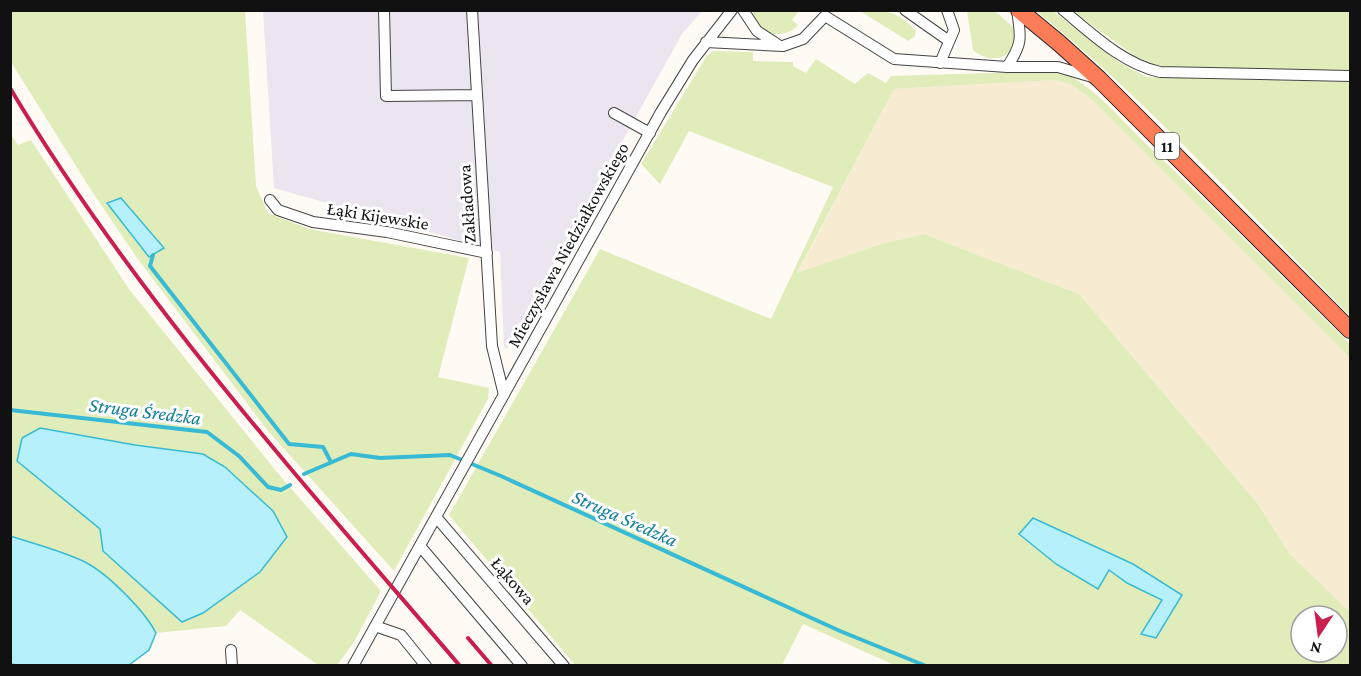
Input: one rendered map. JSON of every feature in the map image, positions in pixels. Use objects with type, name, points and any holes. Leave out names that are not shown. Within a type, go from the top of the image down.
[{"type":"highway","name":"11","points":[[1018,10],[1059,43],[1099,80],[1235,212],[1350,330]]},
{"type":"street","points":[[384,10],[386,96],[477,95]]},
{"type":"street","name":"Zakładowa","points":[[472,10],[492,346],[504,395]]},
{"type":"street","name":"Mieczysława Niedziałkowskiego","points":[[436,517],[677,85],[706,42],[732,10]]},
{"type":"street","points":[[743,10],[757,31],[783,46]]},
{"type":"street","points":[[905,10],[949,41]]},
{"type":"street","points":[[940,63],[954,30],[947,10]]},
{"type":"street","points":[[1006,67],[1018,50],[1020,33],[1018,10]]},
{"type":"street","points":[[1064,10],[1091,33],[1143,68],[1160,72],[1350,76]]},
{"type":"street","points":[[706,42],[783,46],[802,39],[827,13],[894,59],[1006,67],[1059,67],[1099,80]]},
{"type":"street","points":[[614,113],[650,133]]},
{"type":"street","name":"Łąki Kijewskie","points":[[270,200],[278,210],[313,222],[387,232],[487,253]]},
{"type":"street","points":[[352,666],[436,517]]},
{"type":"street","name":"Łąkowa","points":[[436,517],[564,666]]},
{"type":"street","points":[[420,546],[522,666]]},
{"type":"street","points":[[375,626],[401,635],[426,666]]},
{"type":"street","points":[[231,650],[232,666]]},
{"type":"shaded area","points":[[263,11],[702,11],[682,34],[507,349],[504,347],[500,252],[274,188]]},
{"type":"shaded area","points":[[1055,80],[1072,85],[1091,99],[1350,358],[1350,612],[1349,604],[1342,604],[1289,553],[1258,504],[1079,294],[924,234],[881,244],[797,274],[894,89]]},
{"type":"green space","points":[[11,11],[245,11],[256,186],[268,213],[309,229],[469,258],[438,377],[489,388],[488,399],[394,571],[268,431],[137,258],[89,187],[11,62]]},
{"type":"green space","points":[[753,11],[799,11],[792,20],[798,25],[785,33],[770,33],[758,26]]},
{"type":"green space","points":[[860,11],[884,11],[897,15],[916,31],[915,36],[908,41]]},
{"type":"green space","points":[[967,11],[995,11],[1013,27],[1015,46],[1005,55],[995,58],[984,57],[973,50]]},
{"type":"green space","points":[[1036,11],[1053,11],[1122,64],[1147,77],[1350,82],[1350,316],[1158,120],[1078,46]]},
{"type":"green space","points":[[1072,11],[1350,11],[1350,71],[1162,67],[1135,56]]},
{"type":"green space","points":[[713,51],[753,52],[753,61],[793,62],[793,66],[806,73],[816,59],[855,84],[868,73],[886,83],[891,76],[1058,71],[1081,83],[1103,101],[1350,344],[1350,358],[1091,99],[1072,85],[1055,80],[894,89],[797,273],[881,244],[924,234],[1079,294],[1258,504],[1289,553],[1342,604],[1289,604],[1289,664],[1349,664],[1349,611],[1350,665],[894,665],[803,624],[782,665],[575,665],[449,515],[600,249],[771,319],[833,187],[689,131],[660,184],[641,164],[706,57]],"holes":[[[1109,570],[1182,595],[1156,638],[1141,634],[1162,600],[1127,583]]]},
{"type":"green space","points":[[10,133],[18,145],[31,140],[129,289],[281,477],[381,591],[354,642],[337,665],[318,665],[240,610],[226,626],[156,633],[134,604],[94,568],[67,554],[11,536]]},
{"type":"water","points":[[121,198],[164,248],[149,257],[107,203]]},
{"type":"water","points":[[40,428],[135,445],[203,454],[225,467],[273,511],[287,537],[260,572],[203,613],[182,622],[103,551],[100,529],[17,461],[22,438]]},
{"type":"water","points":[[1033,518],[1133,564],[1182,595],[1156,638],[1141,634],[1162,600],[1127,583],[1109,570],[1098,589],[1056,564],[1019,534]]},
{"type":"water","points":[[10,536],[76,558],[104,575],[134,604],[156,633],[149,650],[129,665],[23,666],[11,664]]},
{"type":"waterway","points":[[153,255],[150,266],[289,444],[323,447],[331,462]]},
{"type":"waterway","name":"Struga Średzka","points":[[10,410],[207,432],[239,456],[268,487],[281,490],[290,485]]},
{"type":"waterway","name":"Struga Średzka","points":[[304,474],[351,454],[380,458],[450,455],[501,476],[840,631],[926,666]]},
{"type":"railway","points":[[10,88],[59,166],[166,315],[281,457],[460,666]]},
{"type":"railway","points":[[468,638],[492,666]]}]
